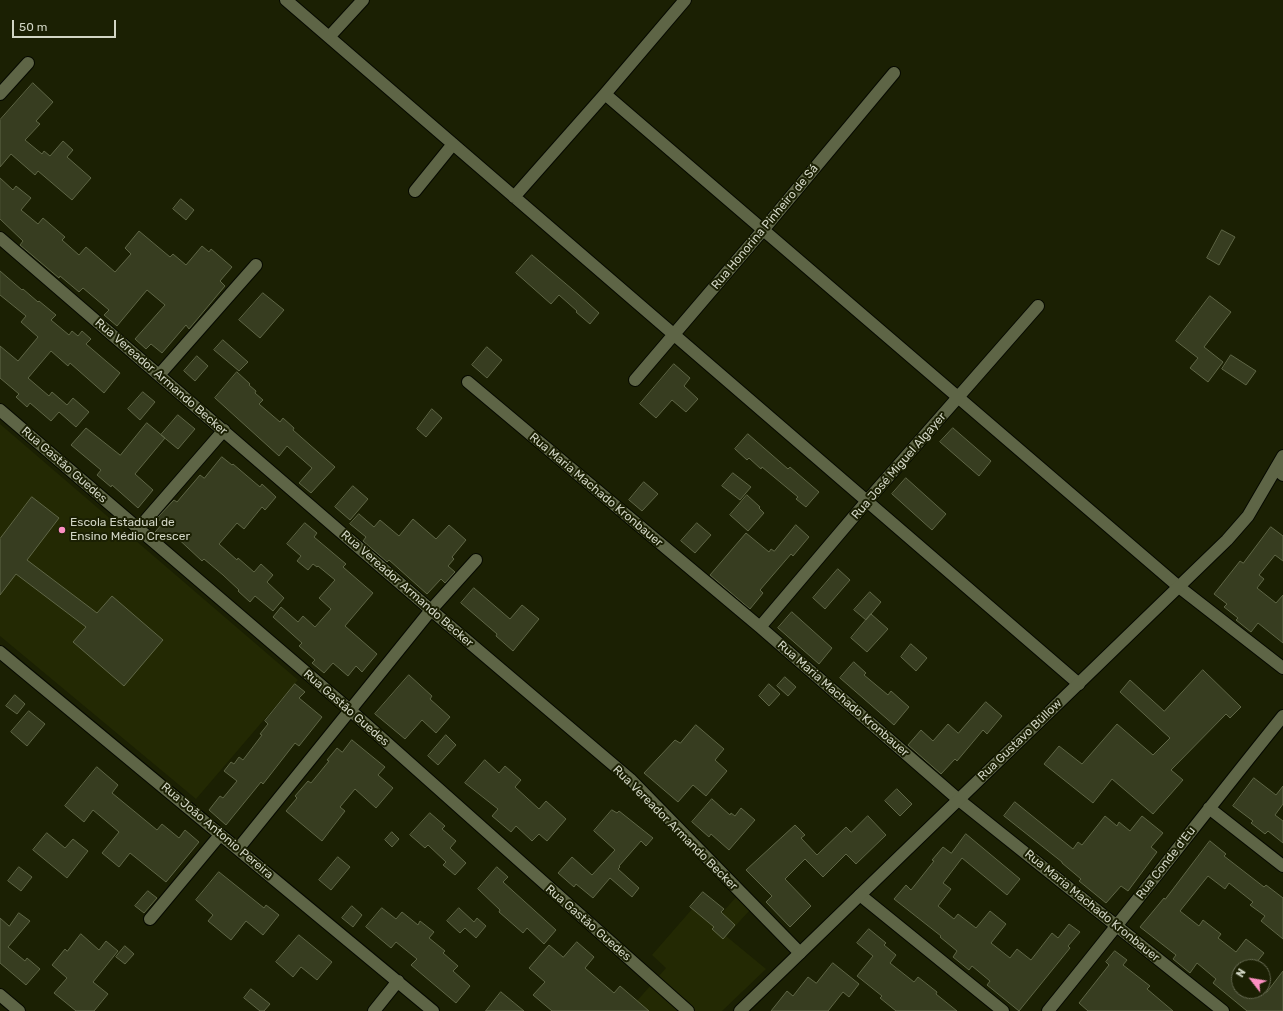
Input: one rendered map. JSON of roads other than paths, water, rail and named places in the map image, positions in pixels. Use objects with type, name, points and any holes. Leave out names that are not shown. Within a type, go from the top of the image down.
[{"type":"street","points":[[286,0],[1079,684]]},
{"type":"street","points":[[329,37],[363,0]]},
{"type":"street","points":[[514,197],[605,94],[685,0]]},
{"type":"street","points":[[0,94],[28,63]]},
{"type":"street","name":"Rua Honorina Pinheiro de Sá","points":[[635,380],[894,73]]},
{"type":"street","points":[[605,94],[1179,587],[1283,668]]},
{"type":"street","points":[[415,191],[453,144]]},
{"type":"street","name":"Rua Vereador Armando Becker","points":[[0,238],[630,780],[800,953]]},
{"type":"street","points":[[159,375],[256,265]]},
{"type":"street","name":"Rua José Miguel Algayer","points":[[760,627],[1038,306]]},
{"type":"street","name":"Rua Maria Machado Kronbauer","points":[[468,382],[760,627],[959,800],[1223,1011]]},
{"type":"street","name":"Rua Gastão Guedes","points":[[0,410],[350,710],[688,1011]]},
{"type":"street","points":[[138,529],[224,430]]},
{"type":"street","name":"Rua Gustavo Büllow","points":[[740,1011],[1228,540],[1248,516],[1279,472],[1283,456]]},
{"type":"street","points":[[238,849],[431,610],[476,560]]},
{"type":"street","name":"Rua João Antonio Pereira","points":[[1,655],[433,1011]]},
{"type":"street","name":"Rua Conde d'Eu","points":[[1048,1011],[1118,926],[1209,808],[1283,716]]},
{"type":"street","points":[[1209,808],[1283,866]]},
{"type":"street","points":[[150,919],[220,834]]},
{"type":"street","points":[[860,895],[1003,1011]]},
{"type":"street","points":[[374,1011],[398,982]]},
{"type":"street","points":[[0,996],[19,1011]]},
{"type":"place","name":"Escola Estadual de Ensino Médio Crescer","points":[[62,530]]}]
